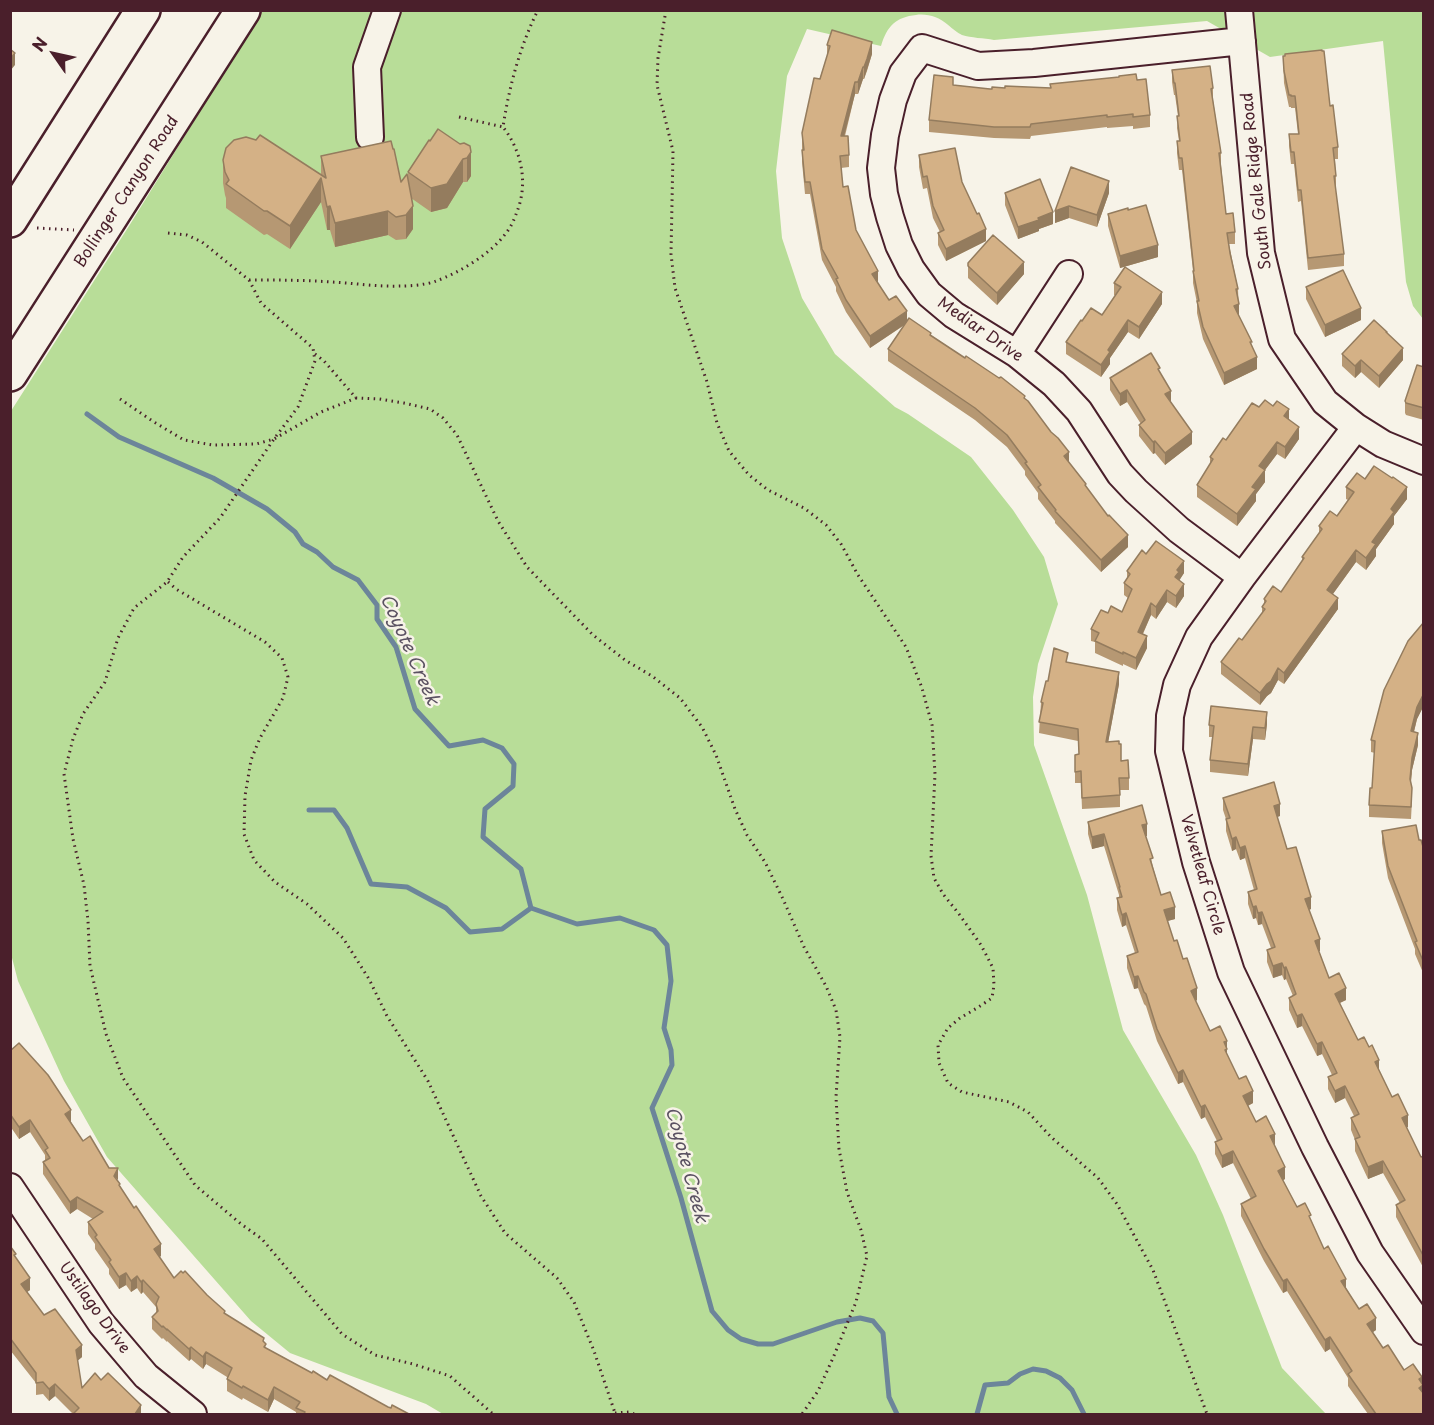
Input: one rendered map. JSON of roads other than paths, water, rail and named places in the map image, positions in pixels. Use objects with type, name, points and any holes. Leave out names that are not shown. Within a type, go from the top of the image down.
[{"type":"main road","points":[[24,224],[143,10]]},
{"type":"main road","name":"Bollinger Canyon Road","points":[[10,374],[243,10]]},
{"type":"street","points":[[370,137],[367,67],[387,10]]},
{"type":"street","name":"South Gale Ridge Road","points":[[1239,10],[1262,253],[1282,339],[1325,402],[1356,427],[1383,444],[1424,461]]},
{"type":"street","name":"Mediar Drive","points":[[1242,41],[1034,63],[978,66],[922,48],[903,73],[893,100],[881,168],[884,194],[899,245],[911,269],[929,294],[954,315],[1017,354],[1054,384],[1080,411],[1120,474],[1136,491],[1179,530],[1242,577]]},
{"type":"street","points":[[1017,354],[1069,274]]},
{"type":"street","name":"Velvetleaf Circle","points":[[1356,427],[1199,637],[1178,685],[1170,717],[1169,751],[1196,862],[1231,972],[1315,1147],[1370,1253],[1424,1331]]},
{"type":"street","name":"Ustilago Drive","points":[[10,1187],[101,1323],[146,1376],[193,1414]]},
{"type":"waterway","name":"Coyote Creek","points":[[87,414],[119,437],[213,478],[267,509],[295,532],[303,544],[317,552],[333,567],[358,580],[377,605],[377,619],[396,647],[415,709],[449,746],[483,740],[502,748],[514,764],[513,786],[485,809],[483,837],[521,869],[531,908]]},
{"type":"waterway","points":[[309,810],[334,810],[347,828],[371,884],[407,887],[446,908],[470,932],[502,929],[531,908]]},
{"type":"waterway","name":"Coyote Creek","points":[[531,908],[577,924],[620,918],[654,930],[667,945],[671,981],[664,1028],[671,1050],[672,1065],[652,1108],[681,1198],[712,1311],[728,1330],[741,1339],[758,1344],[773,1344],[837,1322],[860,1318],[873,1321],[883,1333],[889,1397],[897,1414]]},
{"type":"waterway","name":"Coyote Creek","points":[[977,1414],[985,1385],[1008,1383],[1020,1374],[1033,1369],[1046,1371],[1060,1378],[1072,1390],[1084,1414]]}]
